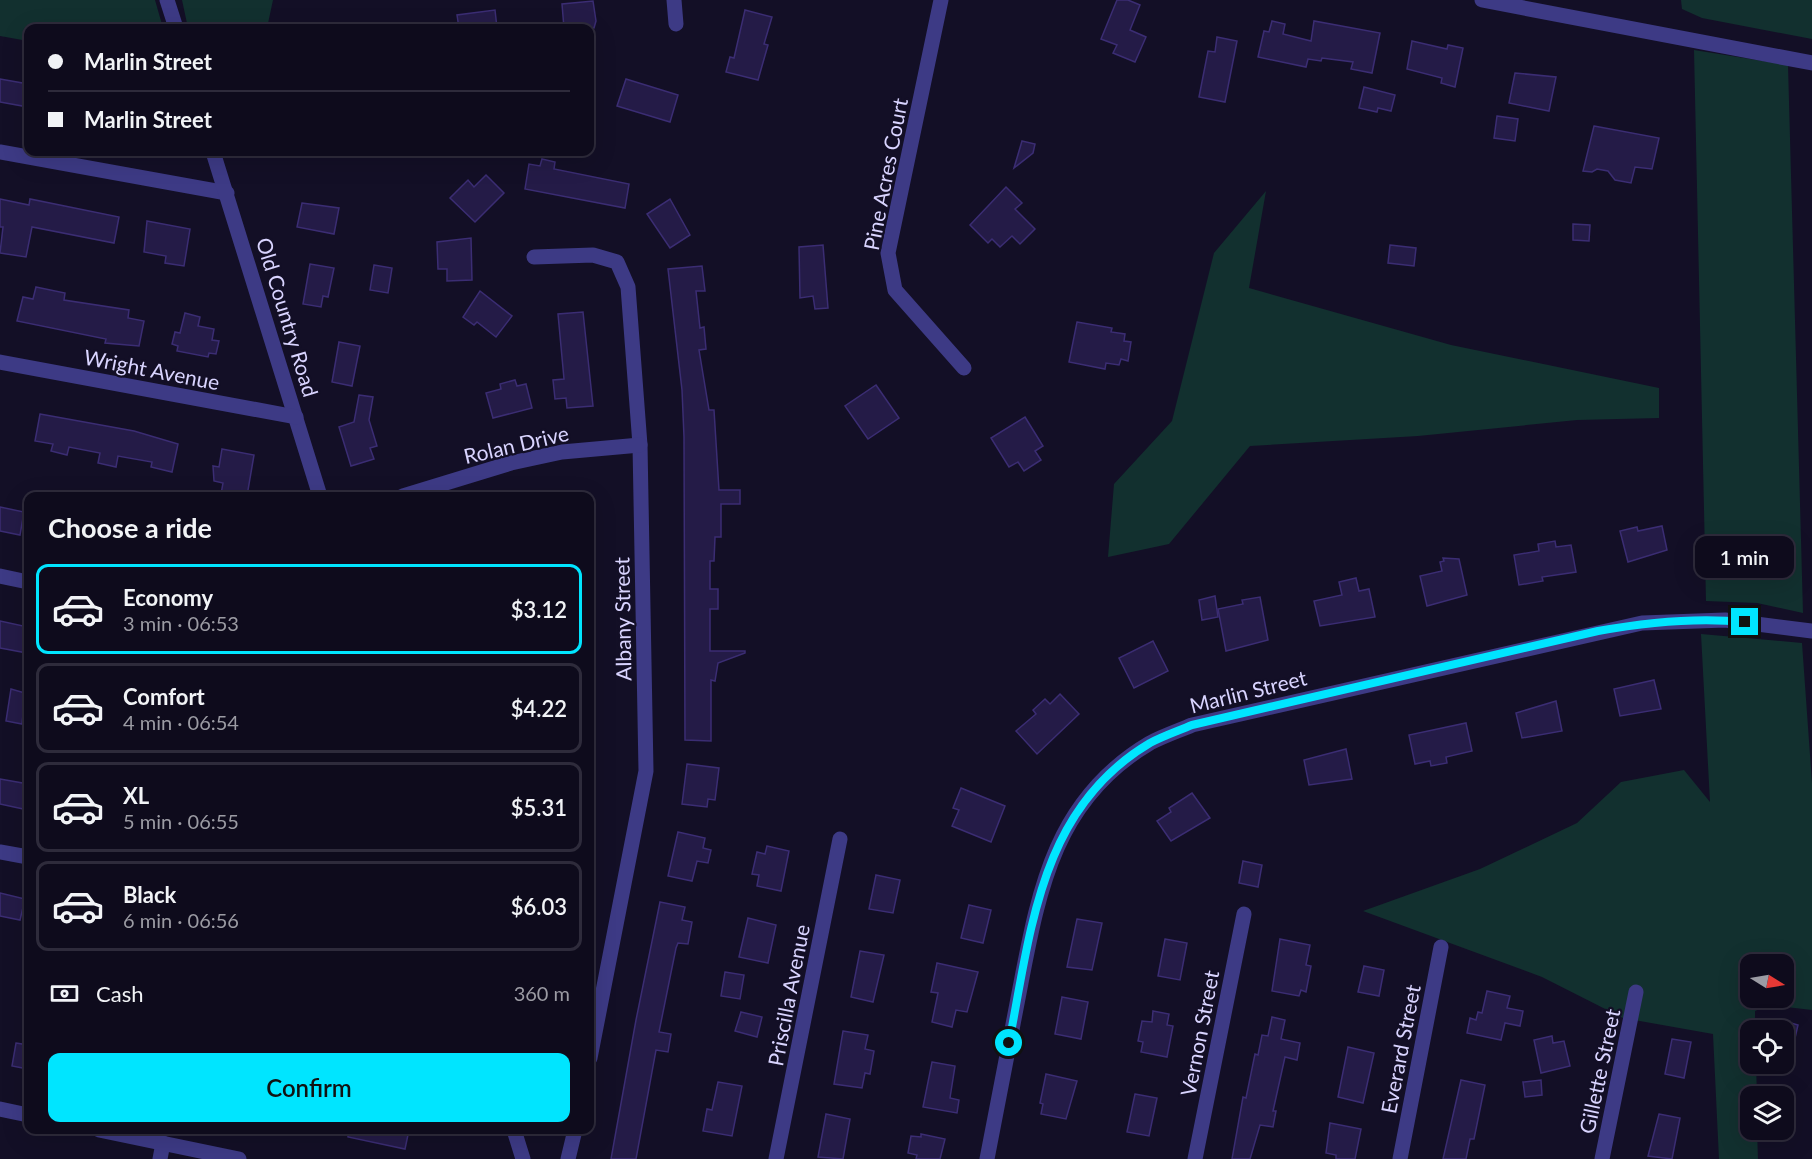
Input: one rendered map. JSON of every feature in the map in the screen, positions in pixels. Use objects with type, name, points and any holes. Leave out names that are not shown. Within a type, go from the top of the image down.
[{"type":"street","points":[[167,0],[175,24]]},
{"type":"street","points":[[674,0],[676,24]]},
{"type":"street","name":"Pine Acres Court","points":[[941,0],[888,254],[895,290],[964,368]]},
{"type":"street","points":[[1482,0],[1812,63]]},
{"type":"street","points":[[0,152],[227,194]]},
{"type":"street","name":"Old Country Road","points":[[214,156],[319,492]]},
{"type":"street","name":"Albany Street","points":[[534,257],[592,255],[617,262],[628,287],[640,445],[646,771],[594,1038]]},
{"type":"street","name":"Wright Avenue","points":[[0,362],[296,417]]},
{"type":"street","name":"Rolan Drive","points":[[418,492],[541,457],[640,445]]},
{"type":"street","points":[[0,576],[24,581]]},
{"type":"street","name":"Marlin Street","points":[[987,1159],[1036,903],[1052,858],[1070,821],[1089,795],[1118,766],[1151,743],[1192,725],[1642,623],[1725,620],[1812,631]]},
{"type":"street","name":"Priscilla Avenue","points":[[776,1159],[840,839]]},
{"type":"street","points":[[0,852],[24,856]]},
{"type":"street","name":"Vernon Street","points":[[1195,1159],[1244,914]]},
{"type":"street","name":"Everard Street","points":[[1400,1159],[1442,947]]},
{"type":"street","name":"Gillette Street","points":[[1602,1159],[1636,992]]},
{"type":"street","points":[[0,1108],[24,1114]]},
{"type":"street","points":[[119,1134],[239,1159]]},
{"type":"street","points":[[515,1134],[523,1159]]},
{"type":"street","points":[[568,1159],[574,1134]]},
{"type":"street","points":[[160,1159],[163,1143]]},
{"type":"green space","points":[[0,0],[155,0],[162,24],[24,24],[24,40],[0,36]]},
{"type":"green space","points":[[182,0],[273,0],[268,24],[187,24]]},
{"type":"green space","points":[[1681,0],[1812,0],[1812,39],[1702,18],[1682,9]]},
{"type":"green space","points":[[1694,50],[1788,65],[1803,613],[1757,603],[1706,601]]},
{"type":"green space","points":[[1266,191],[1249,288],[1451,345],[1659,388],[1659,418],[1577,420],[1418,436],[1250,446],[1169,544],[1108,557],[1114,484],[1172,421],[1214,253]]},
{"type":"green space","points":[[1701,634],[1802,643],[1812,783],[1812,1010],[1794,1008],[1794,954],[1740,954],[1740,1008],[1762,1008],[1755,1011],[1755,1020],[1740,1020],[1740,1074],[1756,1074],[1757,1086],[1740,1086],[1740,1140],[1757,1140],[1758,1159],[1719,1159],[1713,1034],[1623,1018],[1542,977],[1363,911],[1480,869],[1577,823],[1621,782],[1684,770],[1710,802]]},
{"type":"building","points":[[1117,0],[1128,0],[1140,5],[1130,30],[1146,37],[1135,62],[1113,53],[1117,45],[1101,39]]},
{"type":"building","points":[[593,1],[596,21],[594,28],[594,24],[564,24],[562,4]]},
{"type":"building","points":[[495,10],[497,24],[458,24],[457,15]]},
{"type":"building","points":[[745,10],[772,17],[764,44],[768,45],[758,80],[726,72],[730,57],[734,58]]},
{"type":"building","points":[[1272,21],[1285,24],[1283,34],[1311,41],[1314,21],[1380,33],[1372,73],[1351,69],[1353,62],[1322,58],[1321,61],[1308,59],[1306,67],[1258,57],[1264,31],[1269,32]]},
{"type":"building","points":[[1217,37],[1237,41],[1225,102],[1199,97],[1208,51],[1215,52]]},
{"type":"building","points":[[1412,41],[1447,49],[1448,45],[1463,48],[1455,87],[1441,83],[1442,78],[1407,69]]},
{"type":"building","points":[[1515,73],[1556,77],[1549,111],[1509,103]]},
{"type":"building","points":[[0,79],[24,83],[24,106],[0,102]]},
{"type":"building","points":[[626,79],[678,95],[670,122],[617,106]]},
{"type":"building","points":[[1364,87],[1395,95],[1391,111],[1378,108],[1377,112],[1359,108]]},
{"type":"building","points":[[1497,116],[1518,119],[1515,141],[1494,138]]},
{"type":"building","points":[[1594,126],[1659,138],[1652,169],[1635,167],[1631,183],[1615,180],[1608,171],[1597,169],[1592,172],[1583,171]]},
{"type":"building","points":[[1022,141],[1035,144],[1033,153],[1014,168]]},
{"type":"building","points":[[542,159],[555,162],[554,169],[629,184],[625,208],[525,189],[529,164],[540,166]]},
{"type":"building","points":[[486,175],[504,193],[475,222],[450,198],[468,180],[474,187]]},
{"type":"building","points":[[1006,187],[1022,203],[1015,209],[1035,229],[1020,244],[1012,236],[1000,247],[992,239],[988,243],[970,225]]},
{"type":"building","points":[[0,199],[29,205],[30,199],[119,217],[114,243],[32,227],[26,257],[0,253],[3,227],[0,227]]},
{"type":"building","points":[[670,199],[690,235],[670,248],[647,214]]},
{"type":"building","points":[[302,203],[339,208],[334,234],[297,227]]},
{"type":"building","points":[[147,221],[190,229],[184,266],[165,263],[166,256],[144,252]]},
{"type":"building","points":[[1573,224],[1590,225],[1589,241],[1573,240]]},
{"type":"building","points":[[471,238],[472,280],[447,281],[447,269],[438,269],[437,242]]},
{"type":"building","points":[[823,245],[828,308],[815,309],[813,296],[800,298],[799,247]]},
{"type":"building","points":[[1390,245],[1416,248],[1414,266],[1388,263]]},
{"type":"building","points":[[310,264],[334,268],[328,297],[323,296],[321,307],[303,304]]},
{"type":"building","points":[[374,265],[392,268],[388,293],[370,290]]},
{"type":"building","points":[[702,266],[705,291],[696,291],[700,328],[704,327],[706,349],[699,350],[709,410],[714,410],[719,490],[740,490],[740,504],[721,504],[721,537],[715,537],[714,561],[710,561],[710,589],[718,589],[718,609],[710,609],[710,651],[745,651],[745,653],[718,663],[715,681],[711,680],[711,741],[685,740],[684,437],[682,390],[668,269]]},
{"type":"building","points":[[36,287],[65,293],[64,300],[129,310],[128,318],[144,321],[139,346],[105,343],[106,339],[17,321],[23,297],[33,299]]},
{"type":"building","points":[[480,291],[512,316],[496,337],[477,322],[474,325],[463,317]]},
{"type":"building","points":[[583,312],[593,406],[567,408],[566,398],[555,399],[553,380],[564,379],[558,314]]},
{"type":"building","points":[[185,313],[200,317],[198,326],[214,329],[212,340],[219,341],[216,354],[209,353],[208,357],[177,351],[178,346],[172,344],[175,332],[180,333]]},
{"type":"building","points":[[1077,322],[1112,328],[1111,332],[1125,334],[1124,341],[1131,342],[1128,361],[1121,359],[1119,365],[1106,363],[1105,369],[1069,362]]},
{"type":"building","points":[[339,342],[360,346],[352,386],[332,382]]},
{"type":"building","points":[[515,380],[517,386],[526,384],[532,408],[493,418],[486,393],[501,389],[500,384]]},
{"type":"building","points":[[876,385],[899,418],[868,439],[845,406]]},
{"type":"building","points":[[359,395],[373,397],[369,420],[377,446],[370,448],[374,459],[351,466],[339,427],[354,422]]},
{"type":"building","points":[[40,414],[134,431],[178,444],[172,472],[151,467],[152,462],[118,456],[116,467],[98,463],[100,453],[69,447],[67,455],[51,451],[53,444],[35,441]]},
{"type":"building","points":[[1025,417],[1043,446],[1035,451],[1041,460],[1024,471],[1018,462],[1009,467],[991,438]]},
{"type":"building","points":[[222,449],[254,455],[248,492],[221,492],[223,483],[214,481],[213,466],[219,467]]},
{"type":"building","points":[[0,507],[24,512],[20,535],[0,531]]},
{"type":"building","points":[[1662,526],[1667,550],[1628,562],[1620,531],[1637,527],[1638,531]]},
{"type":"building","points":[[1555,541],[1556,547],[1571,545],[1576,572],[1542,577],[1543,581],[1519,585],[1514,555],[1539,551],[1538,544]]},
{"type":"building","points":[[1443,558],[1459,559],[1467,595],[1427,606],[1420,576],[1442,571],[1440,562],[1444,561]]},
{"type":"building","points":[[1356,578],[1359,591],[1369,589],[1375,617],[1320,626],[1314,601],[1342,595],[1339,582]]},
{"type":"building","points":[[1215,596],[1218,617],[1202,620],[1199,600]]},
{"type":"building","points":[[1260,597],[1268,640],[1226,651],[1218,609],[1243,604],[1242,600]]},
{"type":"building","points":[[0,621],[24,626],[24,652],[0,648]]},
{"type":"building","points":[[1153,641],[1168,671],[1134,688],[1119,658]]},
{"type":"building","points":[[1654,680],[1661,709],[1620,716],[1614,689]]},
{"type":"building","points":[[11,689],[24,693],[22,724],[6,721]]},
{"type":"building","points":[[1060,694],[1079,714],[1037,754],[1016,731],[1036,714],[1033,710],[1045,699],[1050,704]]},
{"type":"building","points":[[1556,701],[1562,731],[1522,738],[1516,713]]},
{"type":"building","points":[[1466,723],[1472,751],[1446,757],[1447,763],[1431,766],[1430,761],[1415,764],[1409,735]]},
{"type":"building","points":[[1346,749],[1352,779],[1309,785],[1304,760]]},
{"type":"building","points":[[687,764],[719,768],[715,800],[708,799],[707,807],[682,804]]},
{"type":"building","points":[[0,779],[24,783],[24,809],[0,804]]},
{"type":"building","points":[[961,788],[1005,806],[991,842],[952,826],[959,810],[953,808]]},
{"type":"building","points":[[1192,793],[1210,818],[1171,841],[1157,821],[1171,812],[1169,808]]},
{"type":"building","points":[[678,832],[705,838],[703,848],[711,850],[708,863],[697,861],[692,881],[668,876]]},
{"type":"building","points":[[767,846],[789,851],[781,891],[757,886],[759,875],[752,874],[757,852],[765,854]]},
{"type":"building","points":[[1243,861],[1262,865],[1258,887],[1239,883]]},
{"type":"building","points":[[876,875],[900,880],[893,913],[869,909]]},
{"type":"building","points":[[0,893],[24,899],[20,920],[0,916]]},
{"type":"building","points":[[660,902],[685,907],[682,920],[692,922],[688,944],[678,943],[676,948],[659,1032],[671,1034],[668,1052],[656,1050],[636,1159],[611,1159],[636,1020]]},
{"type":"building","points":[[969,905],[991,910],[983,943],[961,938]]},
{"type":"building","points":[[748,918],[776,925],[768,963],[739,957]]},
{"type":"building","points":[[1077,919],[1102,923],[1092,970],[1067,967]]},
{"type":"building","points":[[1165,939],[1187,943],[1180,980],[1158,976]]},
{"type":"building","points":[[1280,939],[1310,945],[1306,965],[1311,966],[1306,992],[1301,990],[1299,996],[1272,991]]},
{"type":"building","points":[[860,951],[884,955],[873,1002],[851,997]]},
{"type":"building","points":[[937,963],[978,972],[967,1012],[956,1010],[952,1027],[932,1022],[938,993],[931,992]]},
{"type":"building","points":[[1364,966],[1384,970],[1379,996],[1358,992]]},
{"type":"building","points":[[725,972],[744,975],[740,999],[721,996]]},
{"type":"building","points":[[1487,991],[1510,996],[1507,1008],[1523,1011],[1520,1026],[1505,1023],[1501,1040],[1467,1033],[1470,1018],[1476,1020],[1478,1012],[1482,1013]]},
{"type":"building","points":[[1062,997],[1088,1002],[1081,1039],[1055,1034]]},
{"type":"building","points":[[1153,1011],[1169,1014],[1167,1025],[1173,1026],[1167,1057],[1141,1052],[1143,1042],[1138,1041],[1142,1021],[1152,1022]]},
{"type":"building","points":[[741,1012],[762,1017],[757,1037],[735,1031]]},
{"type":"building","points":[[1272,1017],[1285,1020],[1281,1039],[1300,1043],[1297,1060],[1285,1057],[1273,1111],[1276,1111],[1273,1127],[1260,1125],[1250,1159],[1232,1159],[1243,1097],[1246,1098],[1255,1054],[1258,1055],[1262,1035],[1268,1036]]},
{"type":"building","points":[[1794,1024],[1798,1025],[1794,1042]]},
{"type":"building","points":[[843,1031],[868,1035],[865,1049],[874,1051],[870,1074],[865,1073],[862,1088],[834,1084]]},
{"type":"building","points":[[1552,1036],[1553,1043],[1564,1041],[1570,1066],[1541,1073],[1534,1040]]},
{"type":"building","points":[[1672,1039],[1691,1042],[1684,1078],[1665,1074]]},
{"type":"building","points":[[16,1043],[24,1044],[24,1068],[12,1066]]},
{"type":"building","points":[[1348,1047],[1374,1053],[1363,1103],[1338,1097]]},
{"type":"building","points":[[932,1062],[955,1066],[950,1098],[959,1100],[957,1113],[923,1107]]},
{"type":"building","points":[[1046,1074],[1077,1081],[1066,1119],[1041,1114],[1043,1104],[1040,1103]]},
{"type":"building","points":[[1461,1080],[1485,1085],[1474,1139],[1470,1139],[1466,1159],[1443,1159]]},
{"type":"building","points":[[1541,1080],[1542,1095],[1525,1097],[1523,1082]]},
{"type":"building","points":[[718,1082],[742,1086],[732,1136],[703,1131],[707,1109],[712,1110]]},
{"type":"building","points":[[1135,1094],[1157,1098],[1149,1136],[1127,1132]]},
{"type":"building","points":[[826,1114],[850,1119],[843,1159],[818,1157]]},
{"type":"building","points":[[1659,1114],[1680,1118],[1672,1159],[1648,1156]]},
{"type":"building","points":[[1330,1123],[1361,1129],[1355,1159],[1336,1159],[1336,1155],[1326,1153]]},
{"type":"building","points":[[348,1134],[408,1134],[405,1149],[348,1137]]},
{"type":"building","points":[[921,1134],[945,1139],[940,1159],[916,1159],[917,1155],[908,1153],[911,1136],[921,1137]]},
{"type":"route","points":[[1009,1043],[1036,903],[1052,858],[1070,821],[1089,795],[1118,766],[1151,743],[1192,725],[1598,631],[1642,623],[1681,620],[1745,622]]}]
